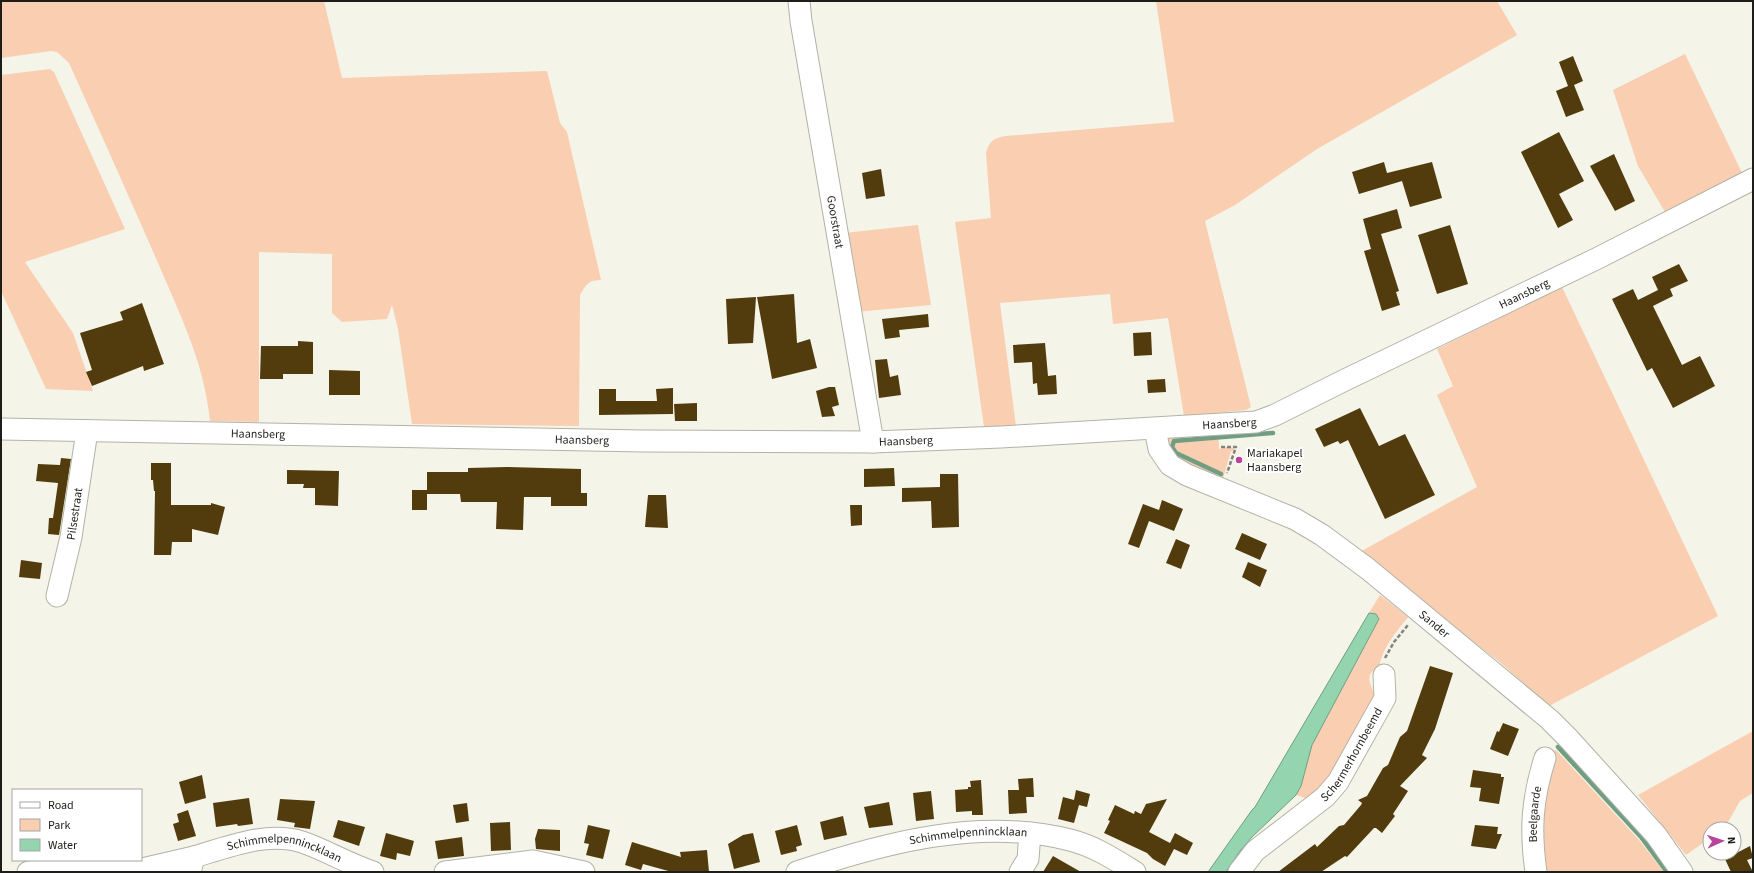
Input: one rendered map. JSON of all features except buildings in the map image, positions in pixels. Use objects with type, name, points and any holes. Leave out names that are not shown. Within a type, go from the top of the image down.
[{"type":"street","name":"Goorstraat","points":[[799,1],[803,37],[873,442]]},
{"type":"street","name":"Haansberg","points":[[1,429],[644,441],[873,442],[1155,429],[1245,423],[1275,415],[1352,376],[1596,260],[1753,179]]},
{"type":"street","name":"Sander","points":[[1155,429],[1159,449],[1170,465],[1188,475],[1295,519],[1322,535],[1368,569],[1549,719],[1656,835],[1682,872]]},
{"type":"street","name":"Pilsestraat","points":[[56,596],[71,537],[87,431]]},
{"type":"street","name":"Schermerhornbeemd","points":[[1239,872],[1255,852],[1325,797],[1338,782],[1385,698],[1384,675]]},
{"type":"street","name":"Beelgaarde","points":[[1536,872],[1531,821],[1535,795],[1545,758]]},
{"type":"street","name":"Schimmelpennincklaan","points":[[797,872],[858,852],[936,837],[1009,831],[1030,833],[1071,841],[1106,854],[1135,872]]},
{"type":"street","points":[[1020,872],[1028,859],[1030,833]]},
{"type":"street","name":"Schimmelpennincklaan","points":[[28,872],[40,870],[142,870],[192,864],[243,842],[278,838],[301,842],[373,872]]},
{"type":"street","points":[[445,872],[533,861],[584,872]]},
{"type":"path","points":[[1221,447],[1236,447],[1221,488]]},
{"type":"path","points":[[1384,675],[1384,663],[1388,652],[1394,642],[1420,612]]},
{"type":"green space","points":[[1,1],[324,1],[342,78],[547,71],[560,123],[567,132],[601,280],[588,283],[580,295],[579,426],[412,424],[398,329],[392,305],[387,319],[342,322],[332,313],[332,254],[259,252],[259,422],[210,421],[203,379],[183,321],[69,63],[57,52],[51,51],[1,58]]},
{"type":"green space","points":[[1156,1],[1497,1],[1517,35],[1317,149],[1235,205],[1205,221],[1251,407],[1246,410],[1184,416],[1168,318],[1113,324],[1110,294],[1000,303],[1016,426],[984,427],[955,222],[991,218],[986,153],[990,143],[995,139],[1006,136],[1174,122]]},
{"type":"green space","points":[[1685,54],[1743,175],[1665,212],[1638,166],[1613,90]]},
{"type":"green space","points":[[50,69],[54,72],[125,229],[25,262],[73,333],[93,391],[46,389],[1,291],[1,75]]},
{"type":"green space","points":[[918,225],[931,305],[856,312],[844,233]]},
{"type":"green space","points":[[1562,287],[1718,616],[1549,706],[1501,663],[1358,553],[1477,487],[1437,395],[1453,386],[1437,349]]},
{"type":"green space","points":[[1218,431],[1219,449],[1227,447],[1234,448],[1233,451],[1231,451],[1222,482],[1170,455],[1168,440],[1171,435]]},
{"type":"green space","points":[[1380,595],[1408,617],[1394,634],[1386,647],[1379,668],[1371,673],[1371,686],[1377,699],[1343,765],[1311,800],[1296,795],[1301,786],[1312,745],[1379,619],[1376,614],[1369,613]]},
{"type":"green space","points":[[1753,731],[1753,793],[1740,801],[1729,821],[1702,821],[1702,844],[1686,855],[1638,795]]},
{"type":"green space","points":[[1556,750],[1639,840],[1664,872],[1546,872],[1536,820],[1552,752]]},
{"type":"water","points":[[1369,613],[1376,614],[1379,619],[1312,745],[1301,786],[1296,795],[1252,837],[1240,851],[1226,872],[1208,872],[1255,807]]},
{"type":"waterway","points":[[1221,474],[1176,453],[1172,447],[1174,441],[1273,433]]},
{"type":"waterway","points":[[1558,747],[1641,837],[1667,872]]},
{"type":"place","name":"Mariakapel Haansberg","points":[[1239,460]]}]
